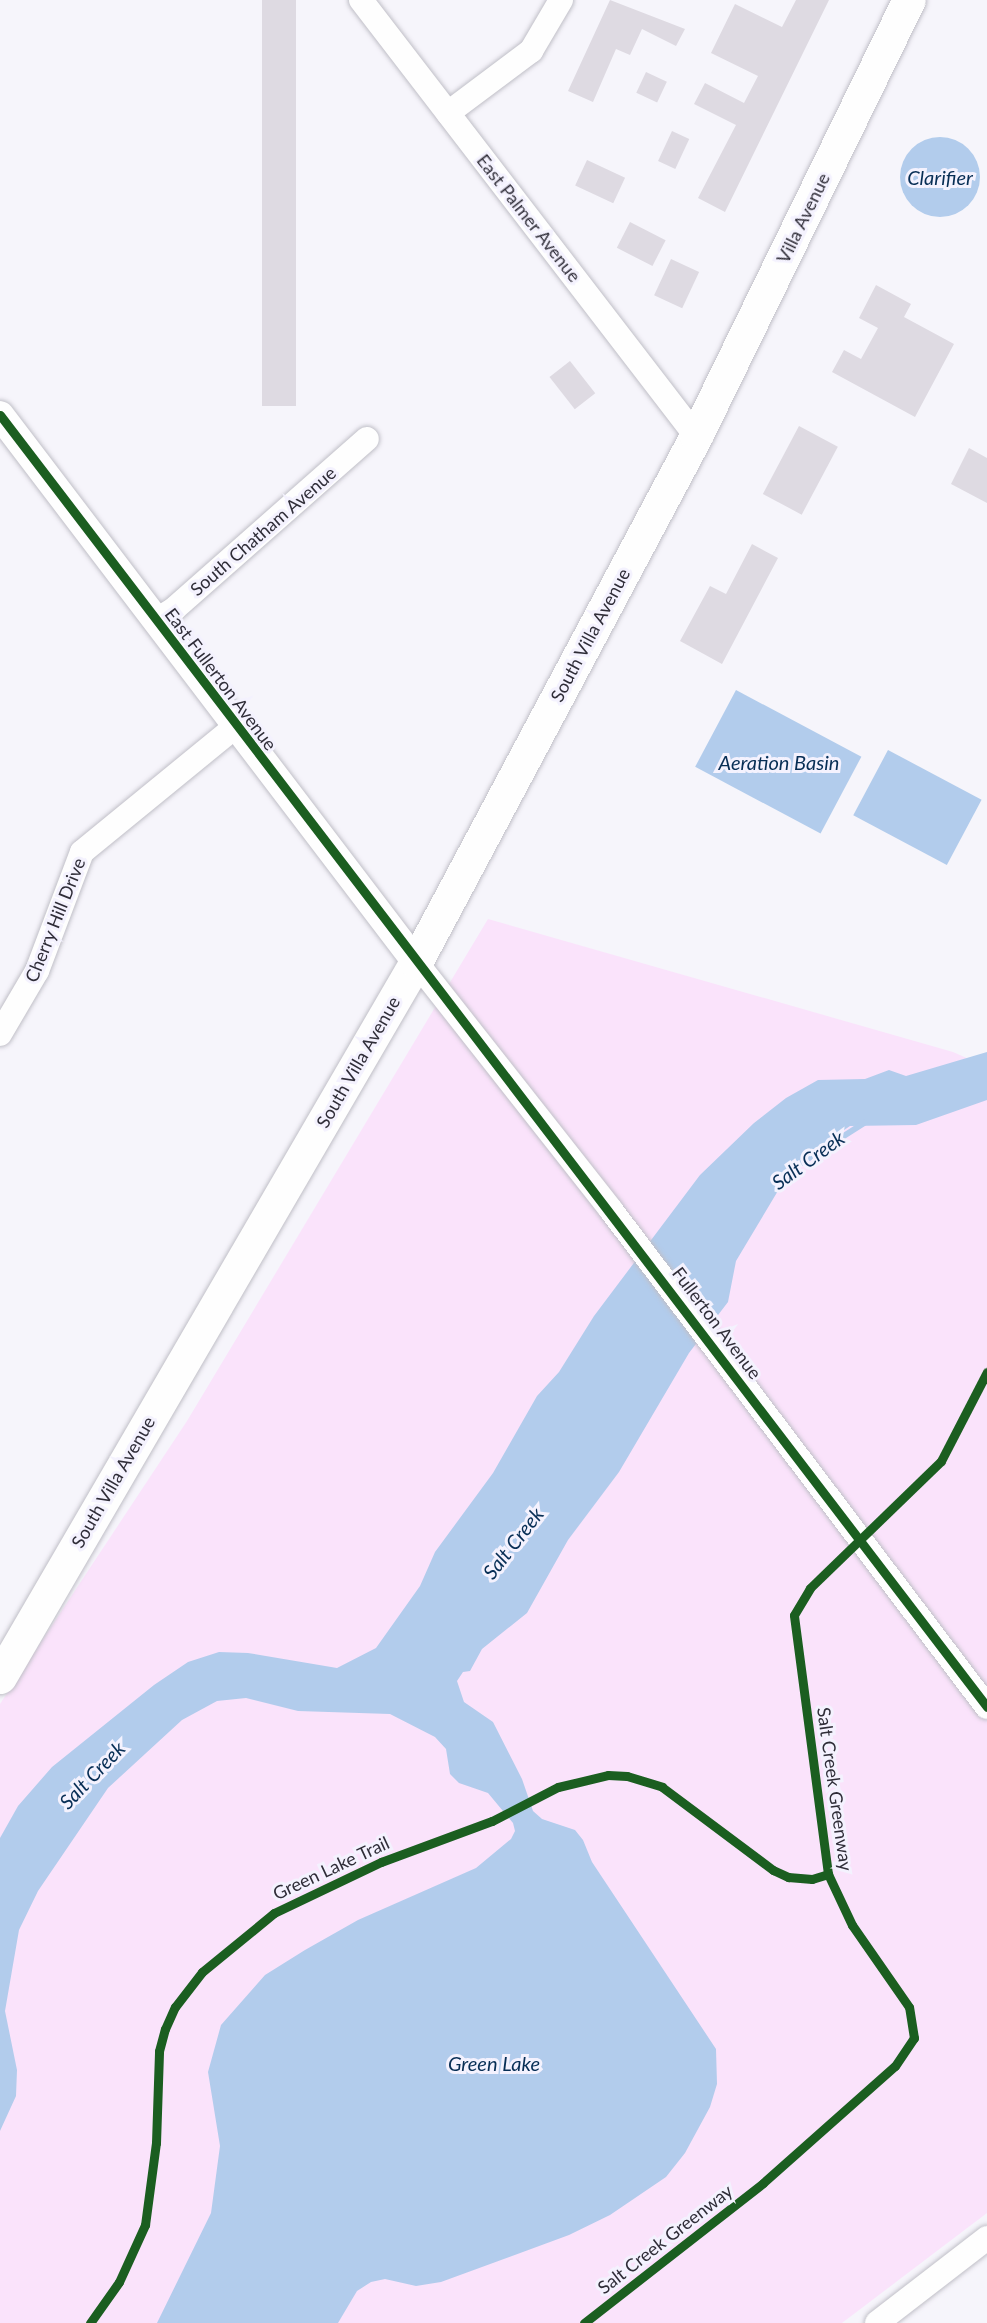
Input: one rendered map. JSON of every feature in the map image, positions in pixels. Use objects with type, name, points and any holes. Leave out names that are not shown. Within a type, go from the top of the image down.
[{"type":"main road","name":"Villa Avenue","points":[[696,436],[909,0]]},
{"type":"main road","name":"South Villa Avenue","points":[[0,1677],[416,962],[696,436]]},
{"type":"street","name":"East Palmer Avenue","points":[[361,0],[696,436]]},
{"type":"street","points":[[448,113],[531,51],[561,0]]},
{"type":"street","name":"East Fullerton Avenue","points":[[0,415],[416,962]]},
{"type":"street","name":"South Chatham Avenue","points":[[156,621],[174,609],[367,439]]},
{"type":"street","name":"Cherry Hill Drive","points":[[0,1034],[37,971],[82,852],[236,726]]},
{"type":"street","name":"Fullerton Avenue","points":[[416,962],[611,1210],[987,1707]]},
{"type":"street","points":[[877,2323],[987,2238]]},
{"type":"shaded area","points":[[488,919],[953,1052],[987,1067],[987,2213],[842,2323],[0,2323],[0,1704],[187,1421]]},
{"type":"water","name":"Clarifier","points":[[940,137],[955,140],[968,149],[977,162],[980,177],[977,192],[968,205],[955,214],[940,217],[925,214],[912,205],[903,192],[900,177],[903,162],[912,149],[925,140]]},
{"type":"water","name":"Aeration Basin","points":[[736,690],[861,757],[821,833],[695,767]]},
{"type":"water","name":"Aeration Basin","points":[[888,750],[982,800],[947,865],[853,815]]},
{"type":"water","name":"Green Lake","points":[[987,1052],[987,1100],[916,1125],[850,1126],[794,1164],[736,1261],[728,1302],[689,1353],[619,1472],[568,1540],[527,1613],[482,1649],[470,1671],[463,1672],[457,1681],[464,1702],[493,1722],[522,1779],[533,1811],[542,1819],[575,1830],[583,1840],[592,1862],[716,2049],[717,2084],[710,2107],[685,2153],[666,2177],[610,2215],[569,2235],[441,2282],[416,2286],[385,2279],[371,2282],[357,2291],[338,2323],[157,2323],[211,2213],[220,2146],[208,2072],[221,2025],[265,1975],[358,1920],[476,1868],[511,1839],[515,1831],[513,1823],[488,1793],[459,1783],[450,1774],[446,1749],[435,1737],[390,1714],[298,1711],[246,1698],[217,1701],[182,1720],[108,1788],[38,1891],[19,1930],[5,2011],[17,2070],[16,2096],[0,2131],[0,1838],[18,1806],[52,1767],[154,1685],[188,1662],[219,1652],[248,1653],[337,1668],[376,1648],[420,1586],[435,1552],[493,1473],[537,1396],[559,1372],[594,1316],[700,1175],[754,1123],[786,1098],[818,1080],[865,1079],[889,1070],[906,1076]]},
{"type":"building","points":[[262,0],[296,0],[296,406],[262,406]]},
{"type":"building","points":[[610,0],[685,29],[676,46],[642,29],[630,55],[616,49],[593,102],[568,91]]},
{"type":"building","points":[[796,0],[829,0],[725,212],[698,198],[736,125],[694,104],[705,83],[744,103],[758,76],[711,53],[735,4],[782,27]]},
{"type":"building","points":[[646,72],[667,82],[657,103],[636,93]]},
{"type":"building","points":[[672,131],[689,139],[675,169],[658,161]]},
{"type":"building","points":[[587,160],[625,178],[613,203],[575,185]]},
{"type":"building","points":[[630,222],[666,240],[652,266],[617,248]]},
{"type":"building","points":[[671,259],[699,272],[682,308],[654,295]]},
{"type":"building","points":[[876,285],[911,304],[904,317],[954,344],[915,417],[832,372],[844,350],[861,359],[878,328],[859,318]]},
{"type":"building","points":[[570,361],[595,393],[575,409],[550,377]]},
{"type":"building","points":[[799,426],[838,447],[802,515],[763,494]]},
{"type":"building","points":[[969,448],[987,458],[987,503],[951,484]]},
{"type":"building","points":[[752,544],[778,558],[722,664],[680,641],[710,586],[726,594]]},
{"type":"waterway","name":"Salt Creek","points":[[784,1174],[864,1123]]},
{"type":"cycle path","points":[[0,415],[987,1707]]},
{"type":"cycle path","name":"Salt Creek Greenway","points":[[584,2323],[763,2183],[895,2066],[914,2038],[909,2007],[852,1925],[828,1874],[794,1615],[810,1588],[941,1461],[987,1372]]},
{"type":"cycle path","name":"Salt Creek Greenway","points":[[90,2323],[119,2282],[145,2225],[156,2143],[159,2051],[165,2029],[175,2007],[202,1972],[274,1913],[381,1862],[492,1821],[558,1787],[608,1775],[627,1776],[662,1787],[773,1870],[788,1877],[812,1879],[828,1874]]}]
